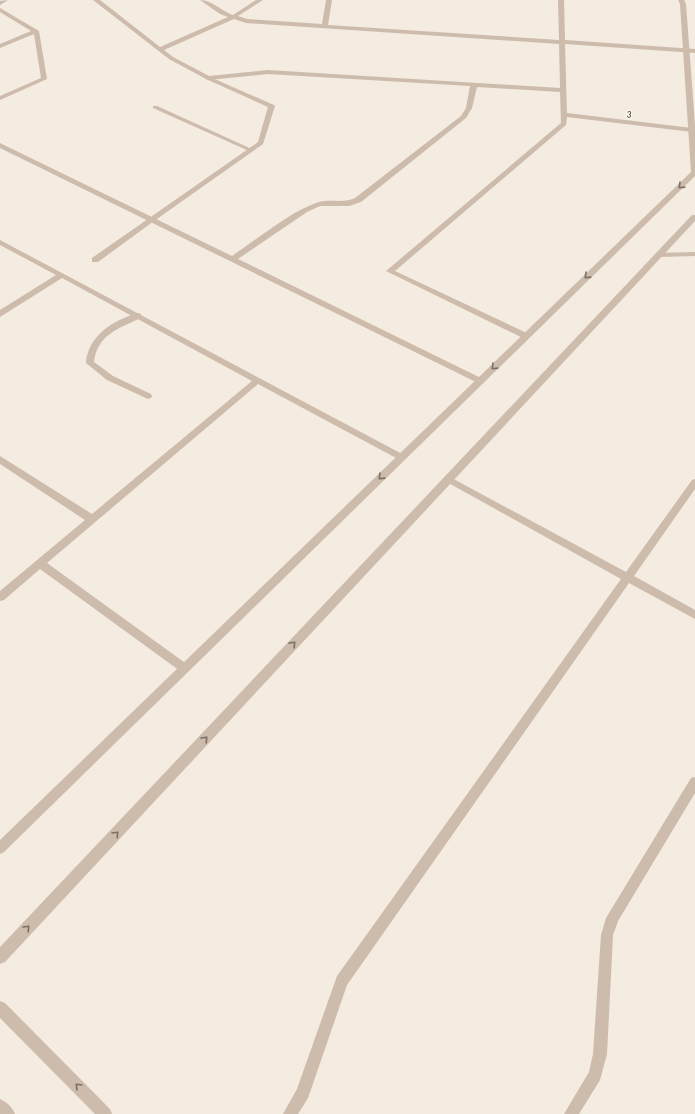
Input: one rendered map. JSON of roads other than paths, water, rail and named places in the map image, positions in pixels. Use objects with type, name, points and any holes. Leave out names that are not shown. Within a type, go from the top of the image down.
[{"type":"street","points":[[0,3],[5,0]]},
{"type":"street","points":[[95,260],[151,219],[261,143],[272,106],[208,78],[171,58],[96,0]]},
{"type":"street","points":[[203,0],[222,14],[246,21],[691,51]]},
{"type":"street","points":[[160,49],[233,17],[260,0]]},
{"type":"street","points":[[325,27],[329,0]]},
{"type":"street","points":[[526,336],[390,271],[564,124],[561,0]]},
{"type":"street","points":[[0,848],[695,172],[692,130],[691,51],[681,0]]},
{"type":"street","points":[[0,10],[36,31]]},
{"type":"street","points":[[0,46],[36,31]]},
{"type":"street","points":[[0,98],[44,79],[36,31]]},
{"type":"street","points":[[208,78],[268,72],[563,90]]},
{"type":"street","points":[[233,259],[304,210],[319,204],[349,204],[373,190],[464,117],[469,108],[474,84]]},
{"type":"street","points":[[156,107],[251,150]]},
{"type":"street","name":"3","points":[[564,115],[692,130]]},
{"type":"street","points":[[0,145],[480,381]]},
{"type":"street","points":[[0,957],[695,217]]},
{"type":"street","points":[[0,242],[401,457]]},
{"type":"street","points":[[659,255],[695,254]]},
{"type":"street","points":[[0,314],[62,275]]},
{"type":"street","points":[[138,316],[116,326],[96,340],[90,354],[90,362],[110,378],[148,396]]},
{"type":"street","points":[[0,597],[92,518],[258,380]]},
{"type":"street","points":[[1,460],[92,518]]},
{"type":"street","points":[[448,479],[695,615]]},
{"type":"street","points":[[290,1114],[303,1093],[342,981],[626,577],[695,482]]},
{"type":"street","points":[[40,563],[184,668]]},
{"type":"street","points":[[570,1114],[595,1075],[600,1054],[607,935],[612,918],[695,782]]},
{"type":"street","points":[[0,1008],[105,1114]]},
{"type":"street","points":[[0,1106],[8,1114]]}]
